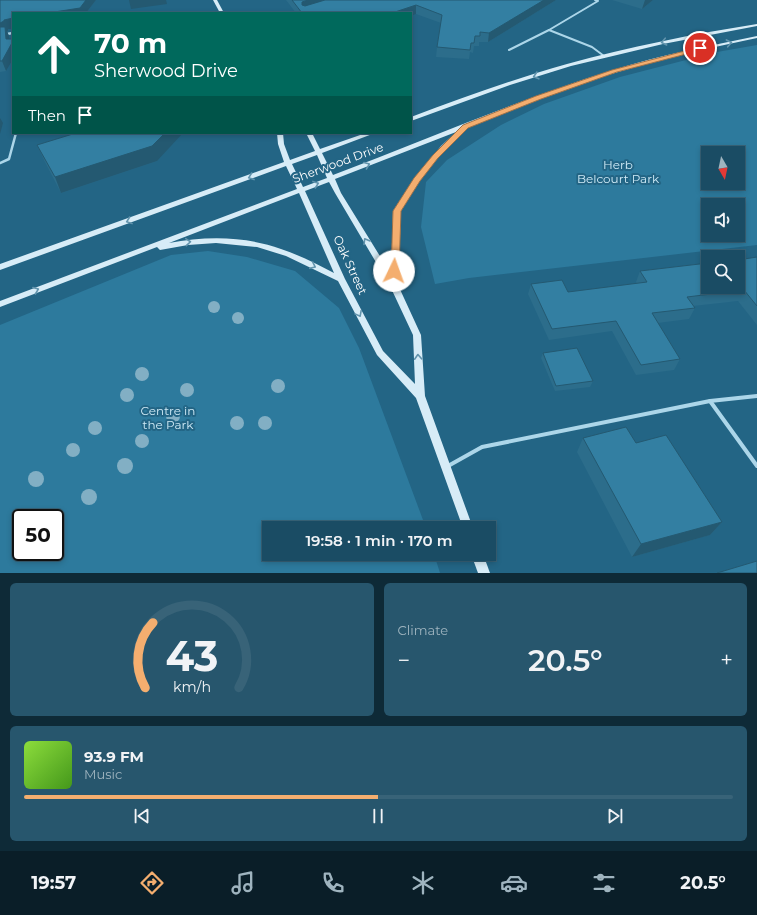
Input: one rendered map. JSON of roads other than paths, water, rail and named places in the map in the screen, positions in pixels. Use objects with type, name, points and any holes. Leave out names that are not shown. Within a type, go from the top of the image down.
[{"type":"main road","points":[[215,0],[221,12]]},
{"type":"main road","points":[[412,119],[509,84],[604,56],[704,34],[757,25]]},
{"type":"main road","name":"Sherwood Drive","points":[[0,304],[538,98],[615,71],[684,52],[757,37]]},
{"type":"main road","points":[[394,286],[397,211],[416,180],[443,147],[466,126]]},
{"type":"main road","name":"Oak Street","points":[[280,134],[281,144],[288,163],[341,280],[380,353],[420,396]]},
{"type":"main road","name":"Oak Street","points":[[309,134],[331,178],[394,286],[417,335],[420,396],[466,521]]},
{"type":"main road","name":"Sherwood Drive","points":[[0,267],[369,134]]},
{"type":"main road","points":[[136,252],[195,242],[218,240],[248,243],[272,248],[341,280]]},
{"type":"main road","points":[[480,561],[484,573]]},
{"type":"street","points":[[0,35],[12,33]]},
{"type":"lane","points":[[510,50],[549,30],[598,1],[596,0]]},
{"type":"lane","points":[[549,30],[592,47],[604,56]]},
{"type":"lane","points":[[0,163],[9,159],[16,134]]},
{"type":"lane","points":[[446,466],[482,447],[710,401],[757,396]]},
{"type":"lane","points":[[710,401],[757,466]]},
{"type":"park label","name":"Herb Belcourt Park","points":[[618,172]]},
{"type":"park label","name":"Centre in the Park","points":[[168,418]]}]
